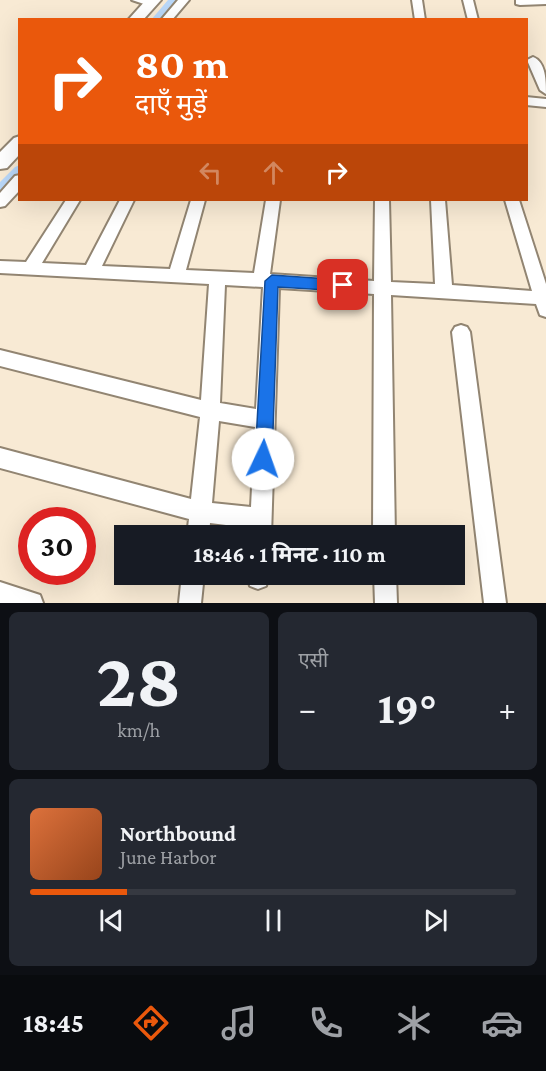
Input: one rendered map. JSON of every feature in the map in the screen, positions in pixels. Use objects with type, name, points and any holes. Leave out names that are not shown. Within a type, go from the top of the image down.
[{"type":"main road","points":[[136,18],[147,1]]},
{"type":"main road","points":[[0,163],[18,144]]},
{"type":"street","points":[[168,18],[184,0]]},
{"type":"street","points":[[417,0],[420,18]]},
{"type":"street","points":[[468,0],[472,18]]},
{"type":"street","points":[[520,2],[546,2]]},
{"type":"street","points":[[535,60],[546,90]]},
{"type":"street","points":[[528,101],[546,103]]},
{"type":"street","points":[[0,202],[18,182]]},
{"type":"street","points":[[30,268],[72,201]]},
{"type":"street","points":[[91,271],[126,201]]},
{"type":"street","points":[[176,276],[198,201]]},
{"type":"street","points":[[260,525],[265,418],[266,280],[273,201]]},
{"type":"street","points":[[382,201],[384,525]]},
{"type":"street","points":[[438,201],[444,292]]},
{"type":"street","points":[[0,267],[266,280],[444,292],[544,304],[512,201]]},
{"type":"street","points":[[199,525],[210,411],[217,278]]},
{"type":"street","points":[[461,332],[495,603]]},
{"type":"street","points":[[0,358],[210,411],[265,418]]},
{"type":"street","points":[[0,458],[252,525]]},
{"type":"street","points":[[190,603],[192,585]]},
{"type":"street","points":[[385,585],[386,603]]},
{"type":"street","points":[[0,593],[32,603]]},
{"type":"waterway","points":[[158,18],[173,0]]},
{"type":"waterway","points":[[0,191],[18,172]]},
{"type":"route","points":[[263,459],[272,281],[343,285]]}]
